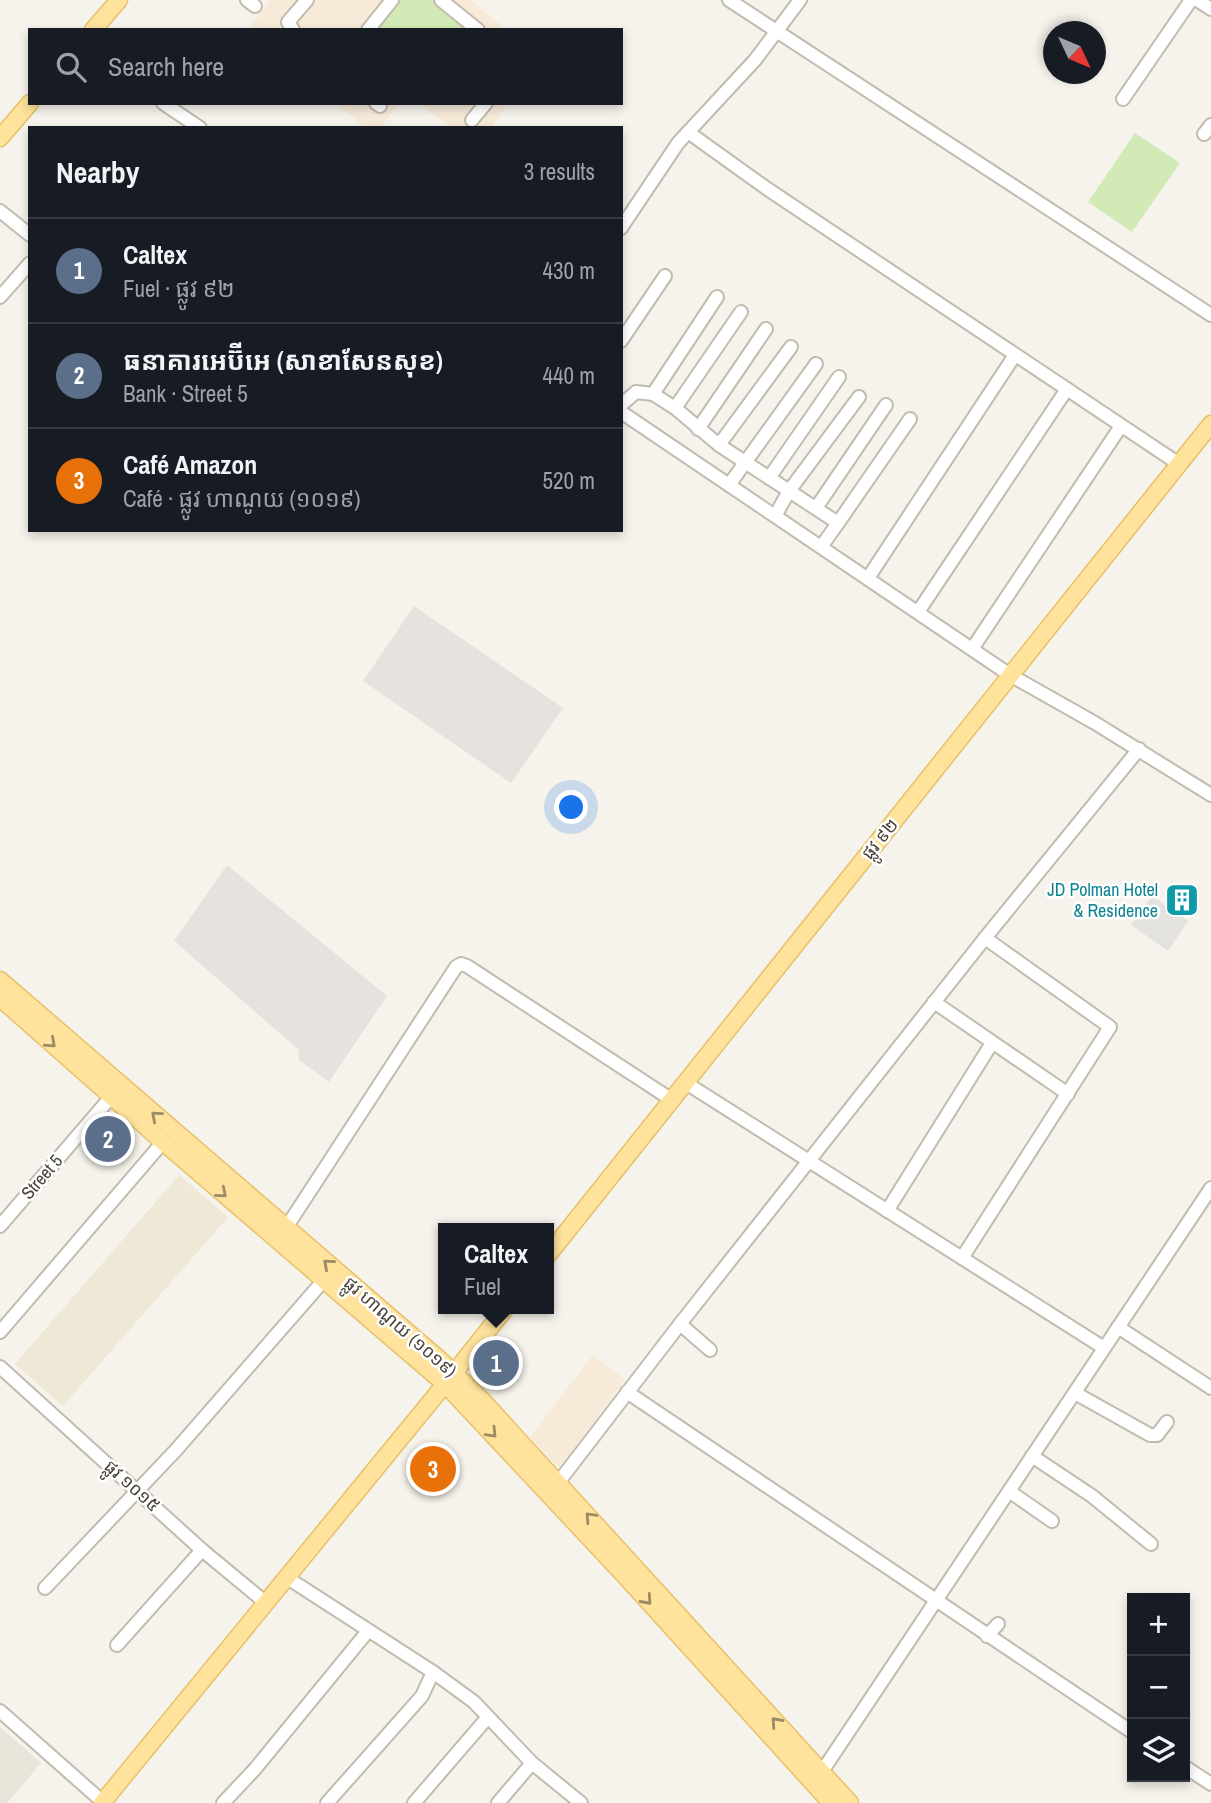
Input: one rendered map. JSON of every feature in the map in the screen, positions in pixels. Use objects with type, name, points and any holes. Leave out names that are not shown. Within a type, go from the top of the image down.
[{"type":"main road","points":[[95,28],[119,0]]},
{"type":"main road","points":[[0,138],[28,105]]},
{"type":"main road","name":"ផ្លូវ ៩២","points":[[554,1248],[1179,464],[1209,430]]},
{"type":"main road","name":"ផ្លូវ ហាណូយ (១០១៩)","points":[[0,980],[282,1234],[449,1379],[554,1488],[818,1778],[849,1803]]},
{"type":"main road","name":"ផ្លូវ ហាណូយ (១០១៩)","points":[[0,998],[163,1142],[282,1234],[324,1280],[449,1379]]},
{"type":"main road","points":[[103,1802],[501,1314]]},
{"type":"main road","name":"ផ្លូវ ហាណូយ (១០១៩)","points":[[818,1778],[831,1803]]},
{"type":"street","points":[[292,28],[288,22],[307,0]]},
{"type":"street","points":[[370,28],[392,0]]},
{"type":"street","points":[[441,0],[476,28]]},
{"type":"street","points":[[729,0],[1211,314]]},
{"type":"street","points":[[623,225],[688,132],[755,60],[800,0]]},
{"type":"street","points":[[1124,99],[1191,0]]},
{"type":"street","points":[[1197,0],[1211,9]]},
{"type":"street","points":[[166,105],[197,126]]},
{"type":"street","points":[[472,120],[484,105]]},
{"type":"street","points":[[688,132],[766,188],[1179,464]]},
{"type":"street","points":[[0,211],[28,233]]},
{"type":"street","points":[[0,297],[28,265]]},
{"type":"street","points":[[623,338],[665,276]]},
{"type":"street","points":[[653,394],[717,297]]},
{"type":"street","points":[[675,408],[741,312]]},
{"type":"street","points":[[698,429],[766,329]]},
{"type":"street","points":[[719,444],[791,347]]},
{"type":"street","points":[[868,578],[1015,355]]},
{"type":"street","points":[[729,485],[816,364]]},
{"type":"street","points":[[769,478],[839,377]]},
{"type":"street","points":[[919,612],[1067,390]]},
{"type":"street","points":[[623,403],[636,392],[653,394],[675,408],[719,444],[838,523]]},
{"type":"street","points":[[775,516],[789,491],[859,397]]},
{"type":"street","points":[[816,509],[887,405]]},
{"type":"street","points":[[623,413],[1010,676],[1139,749],[1211,795]]},
{"type":"street","points":[[821,547],[910,419]]},
{"type":"street","points":[[972,649],[1122,426]]},
{"type":"street","points":[[554,1488],[934,1002],[1139,749]]},
{"type":"street","points":[[962,1258],[1110,1027],[985,938]]},
{"type":"street","points":[[282,1234],[456,967],[461,964],[672,1100]]},
{"type":"street","points":[[934,1002],[1068,1094]]},
{"type":"street","points":[[887,1211],[992,1043]]},
{"type":"street","points":[[686,1083],[1104,1348]]},
{"type":"street","name":"Street 5","points":[[0,1226],[111,1097]]},
{"type":"street","points":[[0,1332],[163,1142]]},
{"type":"street","points":[[818,1778],[1211,1188]]},
{"type":"street","points":[[45,1588],[176,1450],[324,1280]]},
{"type":"street","points":[[680,1324],[710,1350]]},
{"type":"street","points":[[1118,1328],[1211,1388]]},
{"type":"street","name":"ផ្លូវ ១០១៥","points":[[0,1367],[266,1603]]},
{"type":"street","points":[[627,1392],[1127,1729]]},
{"type":"street","points":[[1074,1393],[1150,1435],[1157,1435],[1167,1422]]},
{"type":"street","points":[[1032,1456],[1092,1496],[1151,1544]]},
{"type":"street","points":[[1009,1491],[1052,1521]]},
{"type":"street","points":[[117,1645],[202,1549]]},
{"type":"street","points":[[286,1577],[433,1672],[474,1702],[532,1763],[581,1803]]},
{"type":"street","points":[[987,1636],[999,1624]]},
{"type":"street","points":[[223,1803],[255,1769],[368,1631]]},
{"type":"street","points":[[327,1803],[422,1696],[433,1672]]},
{"type":"street","points":[[0,1712],[103,1802]]},
{"type":"street","points":[[414,1803],[488,1717]]},
{"type":"street","points":[[498,1803],[532,1763]]},
{"type":"street","points":[[1190,1769],[1211,1784]]},
{"type":"shaded area","points":[[268,0],[470,0],[505,28],[249,28]]},
{"type":"shaded area","points":[[338,105],[397,105],[382,126],[364,126]]},
{"type":"shaded area","points":[[422,105],[507,105],[492,126],[449,126]]},
{"type":"shaded area","points":[[414,606],[563,708],[511,783],[363,681]]},
{"type":"shaded area","points":[[227,865],[387,996],[329,1082],[299,1060],[298,1049],[174,941]]},
{"type":"shaded area","points":[[1152,896],[1188,921],[1168,951],[1131,925]]},
{"type":"shaded area","points":[[179,1175],[228,1217],[63,1406],[15,1364]]},
{"type":"shaded area","points":[[593,1355],[625,1380],[559,1468],[530,1437]]},
{"type":"shaded area","points":[[0,1727],[41,1763],[7,1803],[0,1803]]},
{"type":"green space","points":[[398,0],[432,0],[467,28],[376,28]]},
{"type":"green space","points":[[1135,133],[1180,163],[1132,232],[1088,202]]},
{"type":"place","name":"JD Polman Hotel & Residence","points":[[1182,900]]},
{"type":"place","name":"ធនាគារអេប៊ីអេ (សាខាសែនសុខ)","points":[[108,1139]]},
{"type":"place","name":"Caltex","points":[[496,1363]]},
{"type":"place","name":"Café Amazon","points":[[433,1469]]}]
